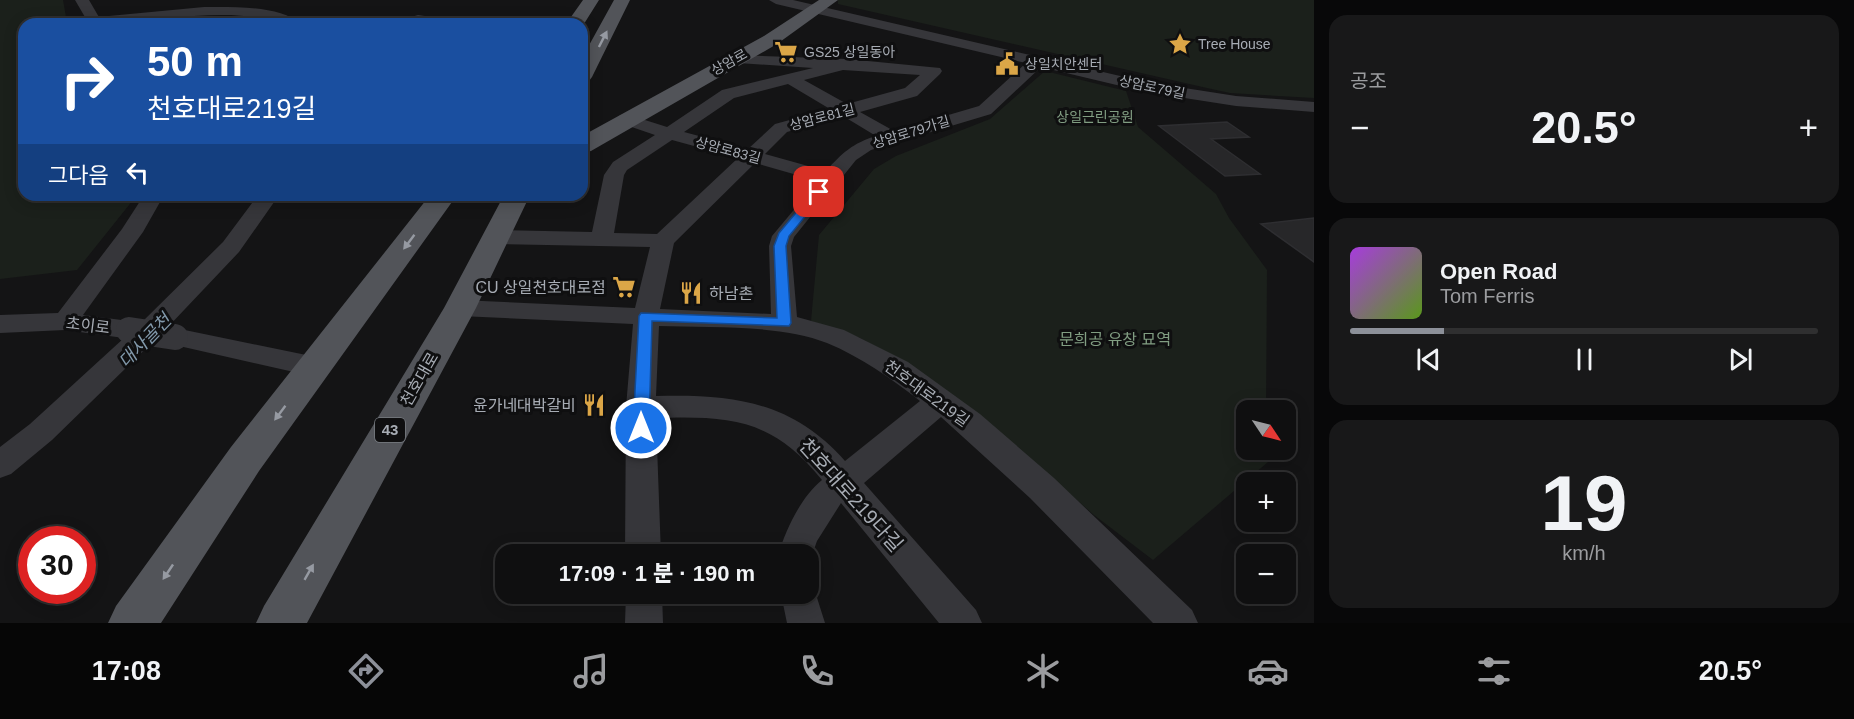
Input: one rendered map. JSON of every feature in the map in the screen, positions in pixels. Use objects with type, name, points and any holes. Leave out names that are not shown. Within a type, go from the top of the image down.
[{"type":"main road","points":[[579,18],[591,0]]},
{"type":"main road","points":[[588,65],[622,0]]},
{"type":"main road","name":"상암로","points":[[588,142],[738,58],[824,4]]},
{"type":"main road","points":[[588,123],[626,119]]},
{"type":"main road","points":[[133,623],[245,459],[440,201]]},
{"type":"main road","name":"천호대로","points":[[281,623],[460,308],[514,201]]},
{"type":"main road","points":[[497,237],[530,201]]},
{"type":"street","points":[[82,0],[99,18]]},
{"type":"street","name":"상암로79길","points":[[776,0],[824,4],[1038,61],[1196,96],[1314,108]]},
{"type":"street","points":[[154,18],[242,11],[284,18]]},
{"type":"street","points":[[221,18],[241,18]]},
{"type":"street","name":"상암로81길","points":[[663,241],[781,128],[911,92],[934,71],[738,58]]},
{"type":"street","name":"상암로79가길","points":[[784,323],[780,246],[783,236],[855,152],[892,138],[985,110],[1038,61]]},
{"type":"street","name":"상암로81길","points":[[601,241],[614,175],[620,166],[728,94],[847,64]]},
{"type":"street","points":[[790,78],[892,138]]},
{"type":"street","name":"상암로83길","points":[[626,119],[668,133],[831,178]]},
{"type":"street","points":[[65,321],[132,232],[150,201]]},
{"type":"street","points":[[0,465],[41,432],[118,362],[182,289],[231,247],[265,201]]},
{"type":"street","points":[[497,237],[663,241],[646,316],[641,407],[643,544]]},
{"type":"street","name":"천호대로219길","points":[[460,308],[784,323],[835,336],[898,369],[969,423],[1042,488],[1179,623]]},
{"type":"street","name":"초이로","points":[[0,324],[65,321],[175,337],[316,367]]},
{"type":"street","points":[[78,385],[118,362]]},
{"type":"street","points":[[799,544],[826,495],[940,400]]},
{"type":"street","name":"천호대로219다길","points":[[641,407],[721,408],[745,411],[797,436],[823,458],[963,623]]},
{"type":"street","points":[[644,604],[644,623]]},
{"type":"street","points":[[801,604],[806,623]]},
{"type":"green space","points":[[0,0],[63,0],[67,18],[18,18],[18,201],[132,201],[77,270],[0,279]]},
{"type":"green space","points":[[838,0],[1314,0],[1314,98],[1230,93],[838,4]]},
{"type":"green space","name":"문희공 유창 묘역","points":[[1045,71],[1126,91],[1138,127],[1216,194],[1229,218],[1267,270],[1266,400],[1236,400],[1236,460],[1268,460],[1268,462],[1256,472],[1236,472],[1236,489],[1153,560],[1094,515],[1015,446],[905,363],[860,338],[811,321],[819,235],[874,169],[896,156],[990,119]]},
{"type":"building","points":[[1227,122],[1249,137],[1211,139],[1260,174],[1225,176],[1159,126]]},
{"type":"building","points":[[1314,218],[1314,262],[1261,224]]},
{"type":"place","name":"Tree House","points":[[1180,44]]},
{"type":"place","name":"GS25 상일동아","points":[[786,52]]},
{"type":"place","name":"상일치안센터","points":[[1007,64]]},
{"type":"place","name":"CU 상일천호대로점","points":[[624,287]]},
{"type":"place","name":"하남촌","points":[[691,293]]},
{"type":"place","name":"윤가네대박갈비","points":[[594,405]]},
{"type":"route","points":[[641,428],[646,316],[784,323],[780,246],[783,236],[819,192]]},
{"type":"park label","name":"상일근린공원","points":[[1095,117]]},
{"type":"water label","name":"대사골천","points":[[145,341]]}]
